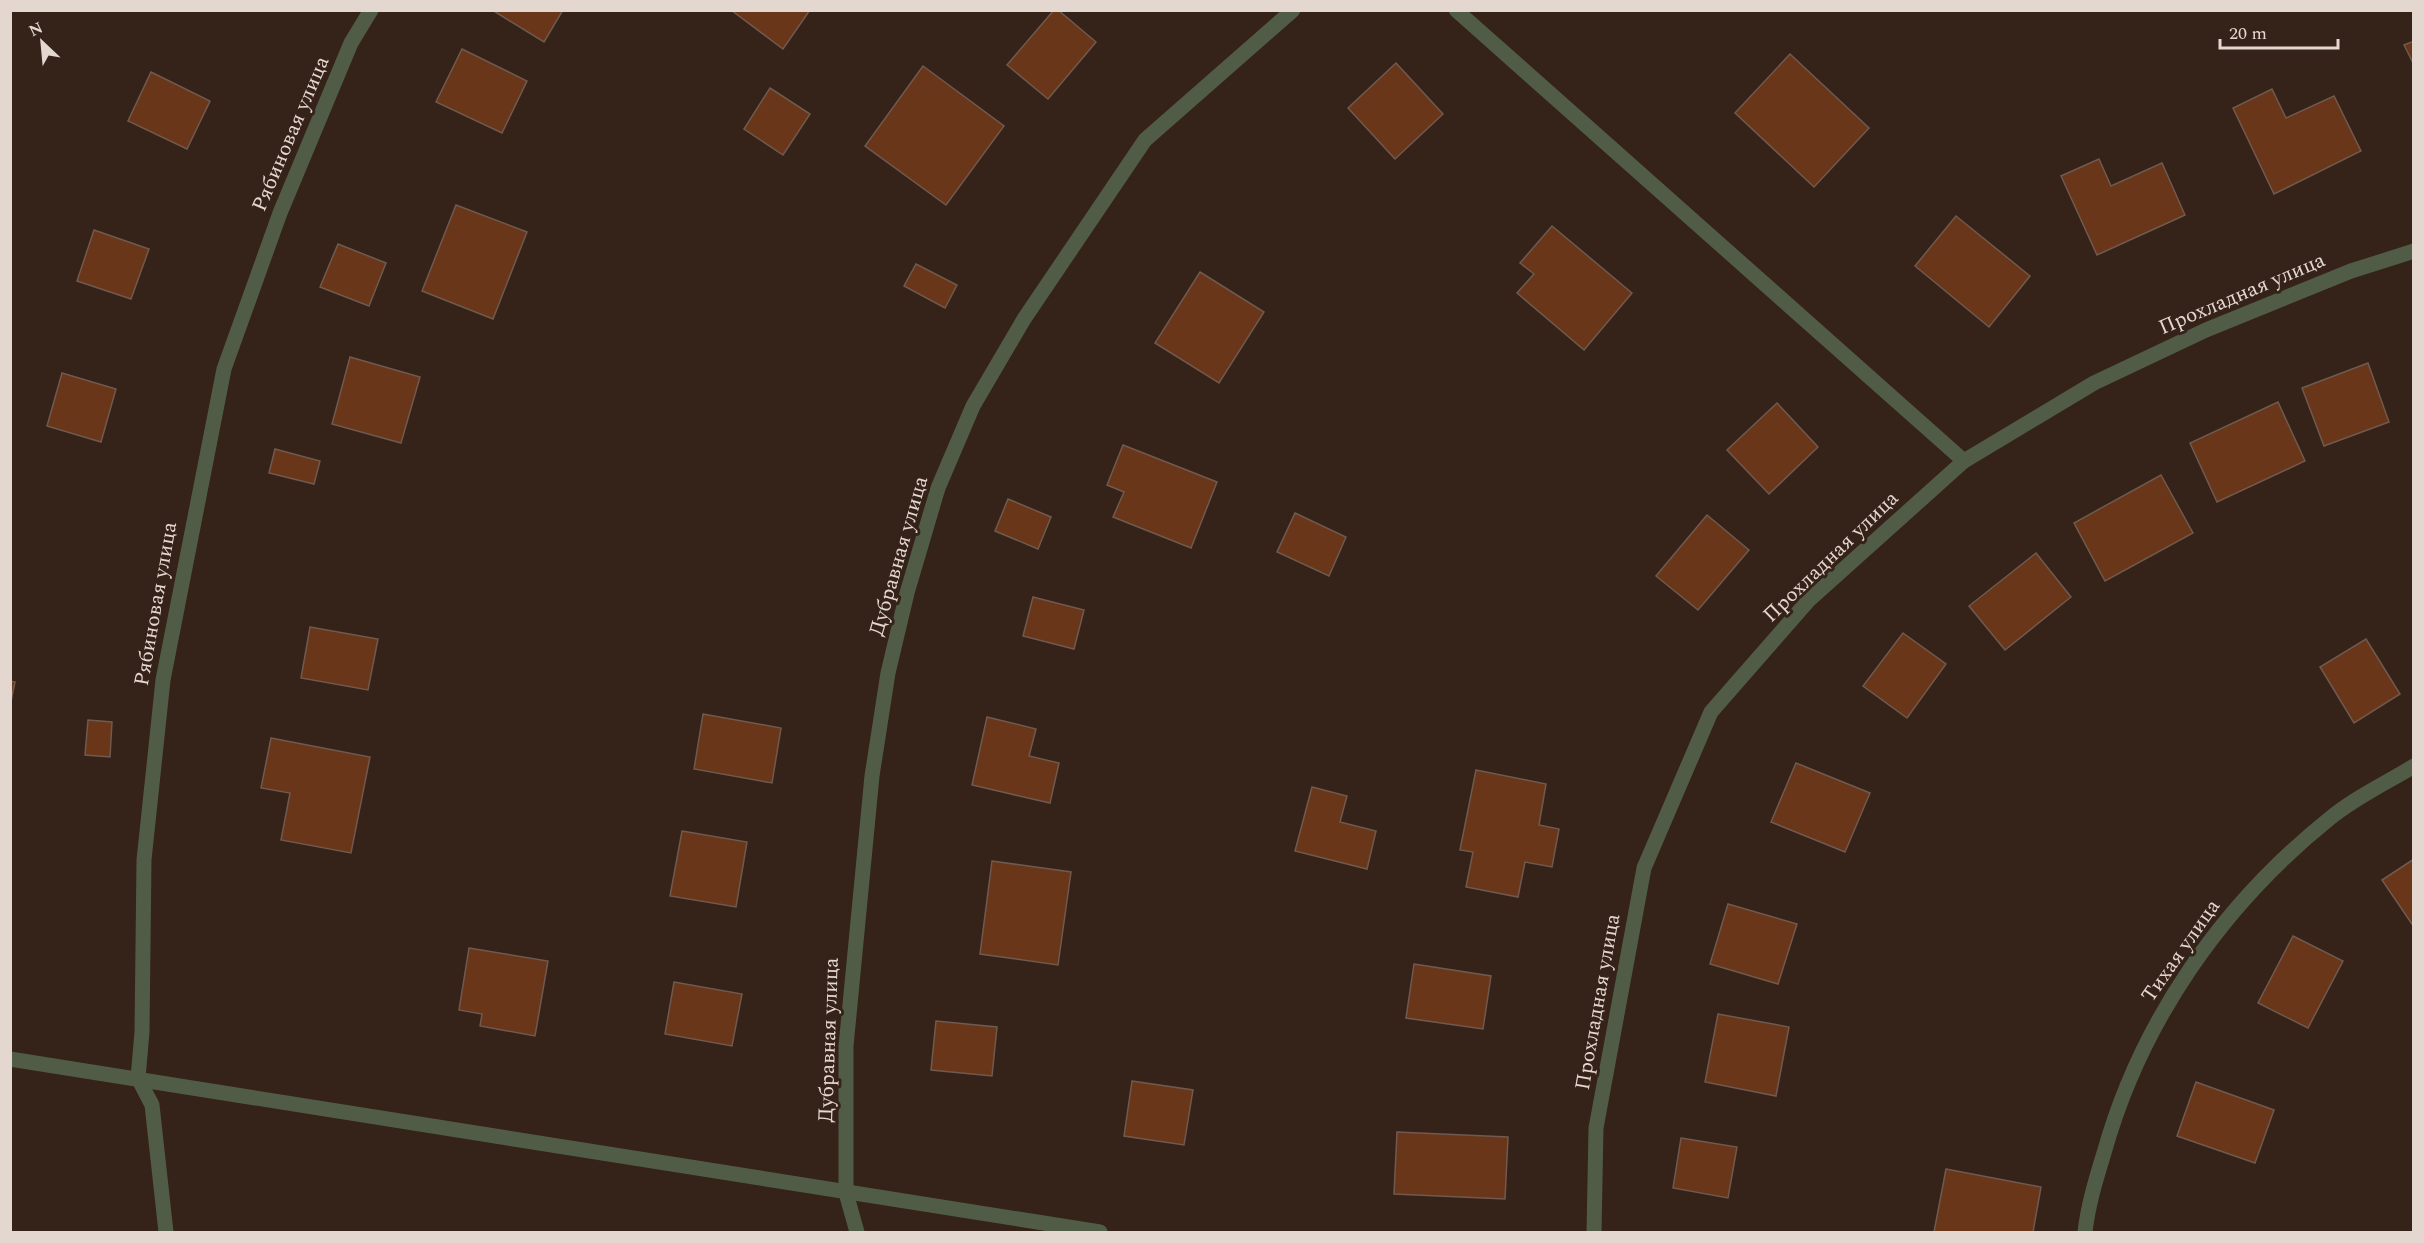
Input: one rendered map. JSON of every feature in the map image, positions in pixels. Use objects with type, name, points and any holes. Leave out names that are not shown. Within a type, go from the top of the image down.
[{"type":"street","name":"Рябиновая улица","points":[[138,1078],[142,1032],[144,860],[163,680],[224,369],[285,202],[351,43],[371,10]]},
{"type":"street","name":"Дубравная улица","points":[[857,1233],[846,1193],[846,1046],[872,776],[888,673],[907,593],[938,488],[974,406],[1024,319],[1145,140],[1293,10]]},
{"type":"street","points":[[1456,10],[1964,461]]},
{"type":"street","name":"Прохладная улица","points":[[1594,1233],[1596,1128],[1644,868],[1711,712],[1808,601],[1964,461],[2094,383],[2206,330],[2351,271],[2414,251]]},
{"type":"street","name":"Тихая улица","points":[[2085,1233],[2088,1210],[2120,1100],[2138,1058],[2165,1007],[2198,958],[2235,910],[2287,855],[2330,817],[2414,766]]},
{"type":"street","points":[[10,1059],[1100,1233]]},
{"type":"street","points":[[138,1078],[152,1106],[166,1233]]},
{"type":"building","points":[[492,10],[563,10],[544,42]]},
{"type":"building","points":[[731,10],[810,10],[783,49]]},
{"type":"building","points":[[1054,10],[1058,10],[1096,42],[1048,99],[1007,65]]},
{"type":"building","points":[[2414,41],[2414,65],[2404,45]]},
{"type":"building","points":[[462,49],[527,81],[502,133],[436,102]]},
{"type":"building","points":[[1790,54],[1869,128],[1814,187],[1735,113]]},
{"type":"building","points":[[1396,63],[1443,114],[1395,159],[1348,108]]},
{"type":"building","points":[[923,66],[1004,126],[946,205],[865,146]]},
{"type":"building","points":[[151,72],[210,101],[187,149],[128,121]]},
{"type":"building","points":[[770,88],[810,114],[783,155],[744,129]]},
{"type":"building","points":[[2272,89],[2286,118],[2334,96],[2361,151],[2274,194],[2233,108]]},
{"type":"building","points":[[2099,159],[2111,186],[2162,163],[2185,215],[2097,255],[2061,176]]},
{"type":"building","points":[[456,205],[527,232],[493,319],[422,291]]},
{"type":"building","points":[[1956,216],[2030,276],[1989,327],[1915,266]]},
{"type":"building","points":[[1552,226],[1632,293],[1584,350],[1517,293],[1534,274],[1520,263]]},
{"type":"building","points":[[94,230],[149,249],[131,299],[77,281]]},
{"type":"building","points":[[338,244],[386,263],[369,306],[320,287]]},
{"type":"building","points":[[916,264],[957,285],[945,308],[904,286]]},
{"type":"building","points":[[1200,272],[1264,312],[1219,383],[1155,343]]},
{"type":"building","points":[[350,357],[420,377],[401,443],[332,424]]},
{"type":"building","points":[[2368,363],[2389,422],[2324,446],[2302,388]]},
{"type":"building","points":[[62,373],[116,389],[101,442],[47,426]]},
{"type":"building","points":[[2278,402],[2305,461],[2217,502],[2190,443]]},
{"type":"building","points":[[1777,403],[1818,447],[1769,494],[1727,450]]},
{"type":"building","points":[[1123,445],[1217,482],[1191,548],[1113,517],[1124,492],[1107,485]]},
{"type":"building","points":[[275,449],[320,461],[314,484],[269,473]]},
{"type":"building","points":[[2161,475],[2193,533],[2105,581],[2074,523]]},
{"type":"building","points":[[1008,499],[1051,517],[1038,549],[995,531]]},
{"type":"building","points":[[1295,513],[1346,537],[1329,576],[1277,552]]},
{"type":"building","points":[[1707,515],[1749,550],[1698,610],[1656,576]]},
{"type":"building","points":[[2036,553],[2071,597],[2005,650],[1969,606]]},
{"type":"building","points":[[1033,597],[1084,610],[1074,649],[1023,636]]},
{"type":"building","points":[[310,627],[378,639],[368,690],[301,678]]},
{"type":"building","points":[[1903,633],[1946,664],[1907,718],[1863,686]]},
{"type":"building","points":[[2366,639],[2400,694],[2354,723],[2320,667]]},
{"type":"building","points":[[10,681],[15,682],[10,706]]},
{"type":"building","points":[[703,714],[781,728],[772,783],[694,769]]},
{"type":"building","points":[[987,717],[1036,729],[1029,756],[1059,763],[1050,803],[972,785]]},
{"type":"building","points":[[88,720],[112,722],[110,757],[85,755]]},
{"type":"building","points":[[271,738],[370,757],[351,853],[281,840],[290,793],[261,788]]},
{"type":"building","points":[[1796,763],[1870,793],[1845,852],[1771,822]]},
{"type":"building","points":[[1476,770],[1546,784],[1539,825],[1559,829],[1552,867],[1525,862],[1518,897],[1466,887],[1473,852],[1460,850]]},
{"type":"building","points":[[1312,787],[1347,796],[1340,822],[1376,831],[1367,869],[1295,851]]},
{"type":"building","points":[[682,831],[747,842],[736,907],[670,896]]},
{"type":"building","points":[[2414,859],[2414,927],[2382,880]]},
{"type":"building","points":[[992,861],[1071,872],[1058,965],[980,954]]},
{"type":"building","points":[[1728,904],[1797,924],[1778,984],[1710,964]]},
{"type":"building","points":[[2293,936],[2343,961],[2308,1028],[2258,1003]]},
{"type":"building","points":[[469,948],[548,961],[535,1036],[480,1026],[482,1014],[459,1010]]},
{"type":"building","points":[[1414,964],[1491,976],[1483,1029],[1406,1018]]},
{"type":"building","points":[[674,982],[742,994],[732,1046],[665,1034]]},
{"type":"building","points":[[1718,1014],[1789,1027],[1776,1096],[1705,1082]]},
{"type":"building","points":[[936,1021],[997,1027],[992,1076],[931,1070]]},
{"type":"building","points":[[1132,1081],[1193,1090],[1184,1145],[1124,1136]]},
{"type":"building","points":[[2196,1082],[2274,1110],[2255,1163],[2177,1136]]},
{"type":"building","points":[[1397,1132],[1508,1137],[1505,1199],[1394,1194]]},
{"type":"building","points":[[1681,1138],[1737,1147],[1728,1198],[1673,1188]]},
{"type":"building","points":[[1946,1169],[2041,1187],[2033,1232],[1934,1232]]}]
